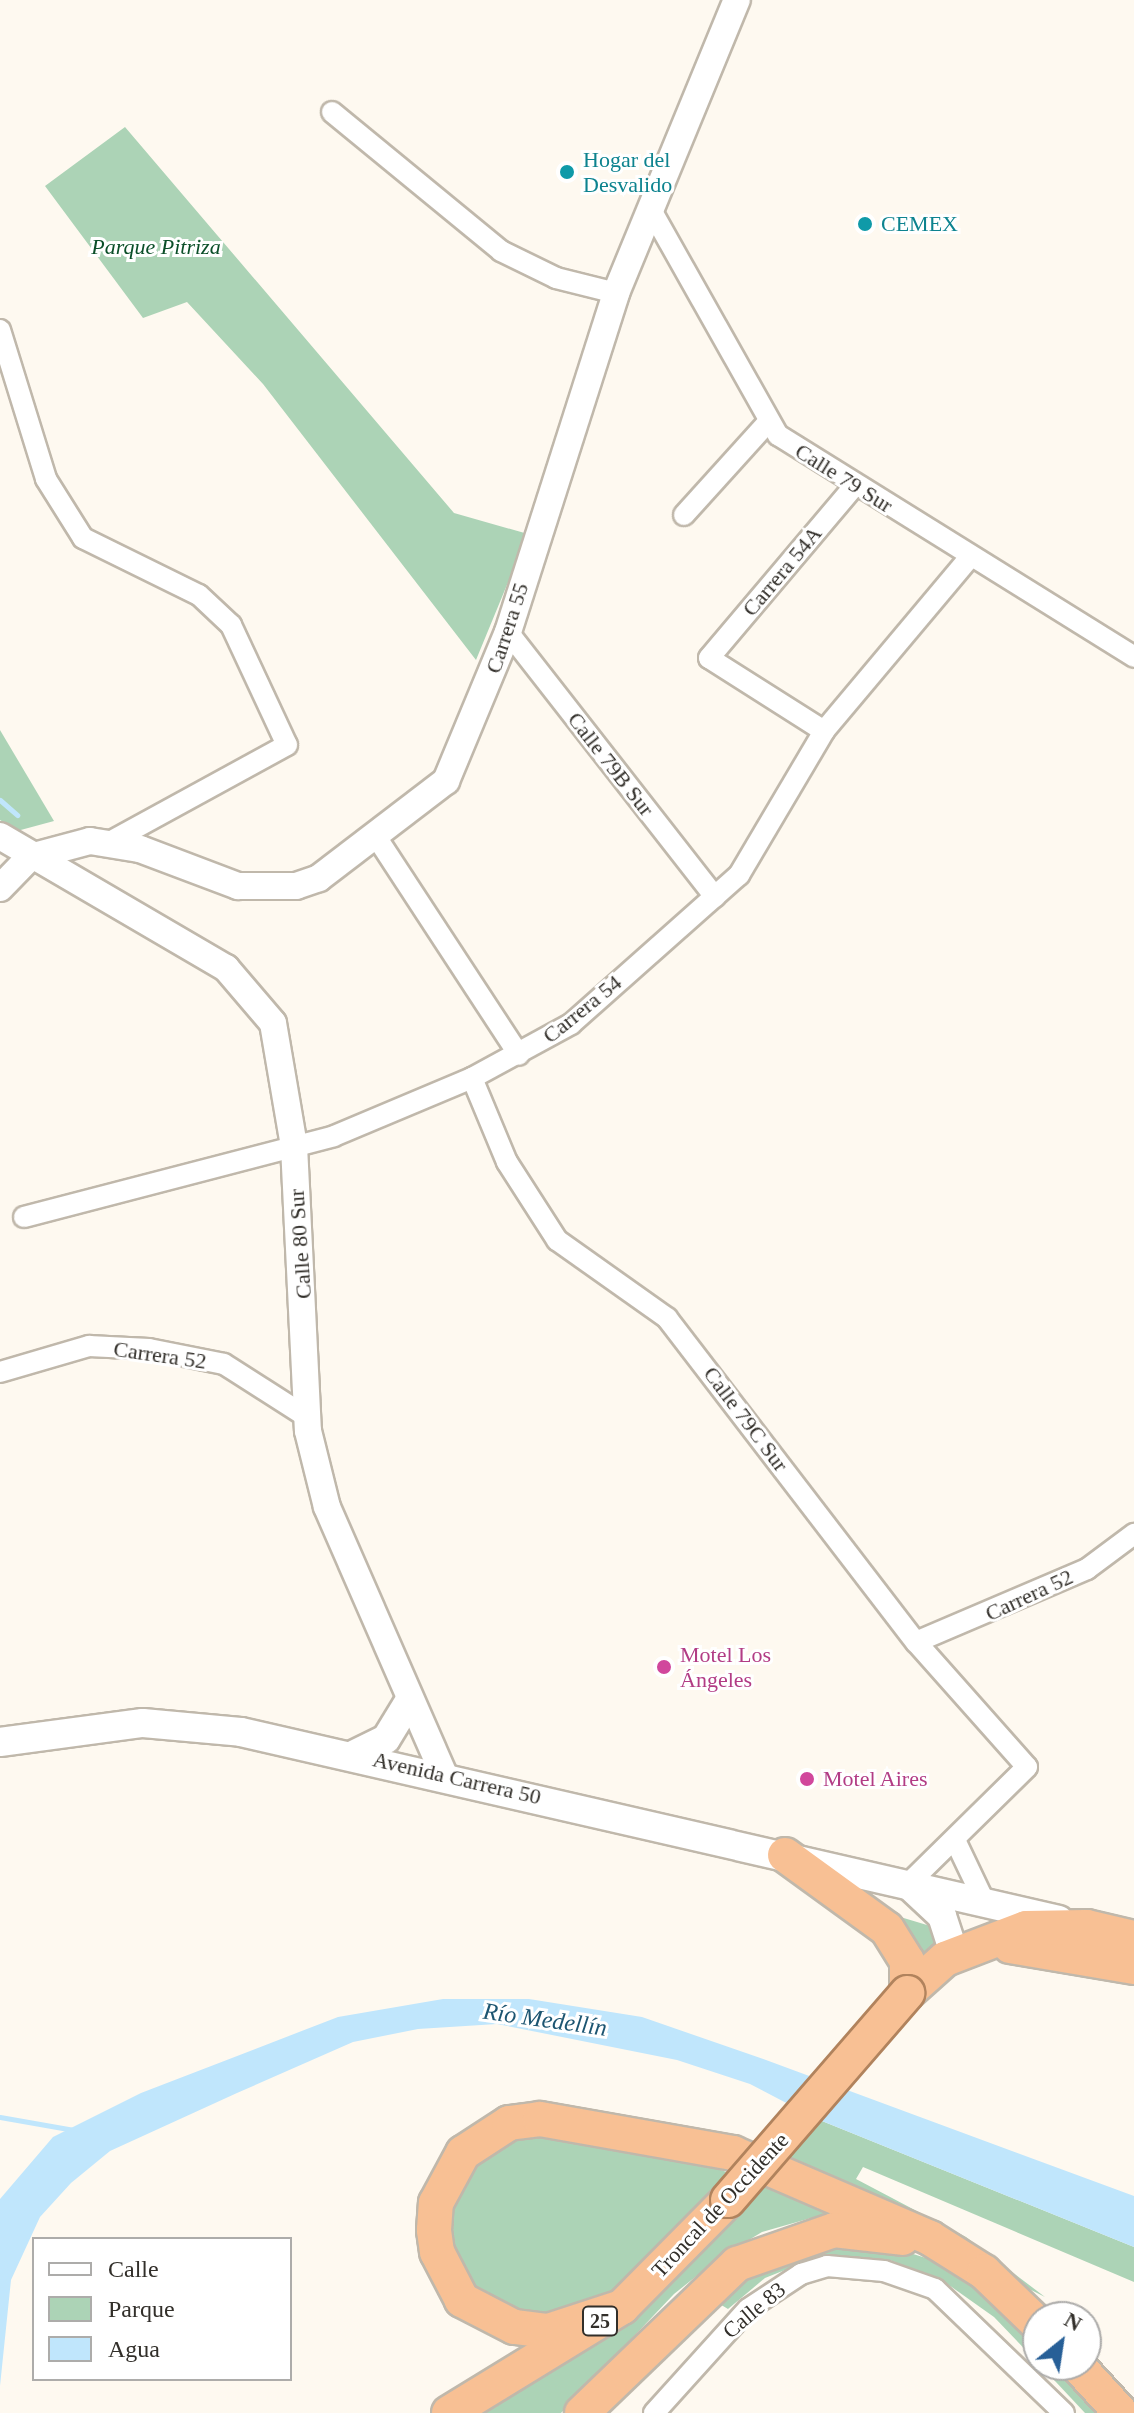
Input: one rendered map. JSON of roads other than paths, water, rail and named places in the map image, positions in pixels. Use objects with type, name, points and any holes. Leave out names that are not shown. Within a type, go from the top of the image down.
[{"type":"highway","points":[[785,1855],[887,1929],[907,1961],[907,1993]]},
{"type":"highway","name":"25","points":[[954,1953],[1026,1928],[1087,1927],[1134,1938]]},
{"type":"highway","points":[[954,1953],[1017,1946],[1134,1967]]},
{"type":"highway","name":"Troncal de Occidente","points":[[449,2413],[622,2307],[728,2200],[907,1993],[954,1953]]},
{"type":"highway","points":[[622,2307],[548,2331],[514,2327],[462,2300],[437,2252],[434,2230],[436,2203],[463,2153],[509,2123],[540,2119],[655,2134],[781,2171],[930,2238],[984,2272]]},
{"type":"highway","name":"Troncal de Occidente","points":[[582,2413],[716,2278],[795,2239],[876,2231],[920,2242],[984,2272]]},
{"type":"highway","name":"25","points":[[984,2272],[1022,2309]]},
{"type":"highway","points":[[1092,2381],[1121,2413]]},
{"type":"main road","points":[[355,1754],[386,1739],[408,1703]]},
{"type":"main road","name":"Avenida Carrera 50","points":[[0,1742],[83,1727],[170,1724],[355,1754],[1087,1927]]},
{"type":"main road","name":"Avenida Carrera 50","points":[[908,1884],[942,1916],[954,1953]]},
{"type":"street","name":"Carrera 55","points":[[110,842],[212,880],[270,890],[319,878],[430,799],[458,764],[508,632],[616,293],[737,0]]},
{"type":"street","points":[[332,112],[501,251],[556,278],[616,293]]},
{"type":"street","name":"Calle 79 Sur","points":[[650,208],[768,422],[855,485],[1134,657]]},
{"type":"street","points":[[0,330],[46,479],[83,538],[199,595],[231,625],[287,745],[110,842],[30,857],[0,888]]},
{"type":"street","points":[[684,515],[768,422]]},
{"type":"street","name":"Carrera 54A","points":[[824,731],[709,658],[855,485]]},
{"type":"street","name":"Carrera 54","points":[[24,1217],[294,1146],[472,1078],[571,1024],[715,897],[762,843],[824,731],[970,557]]},
{"type":"street","name":"Calle 79B Sur","points":[[508,632],[715,897]]},
{"type":"street","name":"Calle 80 Sur","points":[[0,836],[30,857],[245,984],[273,1023],[294,1146],[307,1417],[327,1507],[376,1606],[408,1703],[444,1775]]},
{"type":"street","points":[[377,838],[519,1055]]},
{"type":"street","name":"Calle 79C Sur","points":[[472,1078],[507,1162],[557,1240],[667,1318],[916,1642],[1027,1767],[955,1840]]},
{"type":"street","name":"Carrera 52","points":[[0,1372],[89,1346],[149,1349],[224,1364],[307,1417]]},
{"type":"street","name":"Carrera 52","points":[[916,1642],[1087,1569],[1134,1534]]},
{"type":"street","points":[[908,1884],[955,1840],[985,1903]]},
{"type":"street","name":"Calle 83","points":[[654,2413],[774,2290],[827,2266],[884,2271],[947,2299],[1053,2408]]},
{"type":"water","name":"Río Medellín","points":[[443,1999],[529,1999],[642,2017],[766,2060],[1134,2196],[1134,2247],[817,2119],[750,2084],[677,2060],[497,2024],[418,2029],[353,2042],[237,2093],[110,2151],[71,2183],[40,2217],[11,2280],[0,2386],[0,2199],[53,2137],[141,2093],[338,2017]]},
{"type":"waterway","points":[[0,800],[17,815]]},
{"type":"waterway","points":[[0,2117],[74,2130]]},
{"type":"place","name":"Hogar del Desvalido","points":[[567,172]]},
{"type":"place","name":"CEMEX","points":[[865,224]]},
{"type":"place","name":"Motel Los Ángeles","points":[[664,1667]]},
{"type":"place","name":"Motel Aires","points":[[807,1779]]},
{"type":"park label","name":"Parque Pitriza","points":[[156,247]]}]
